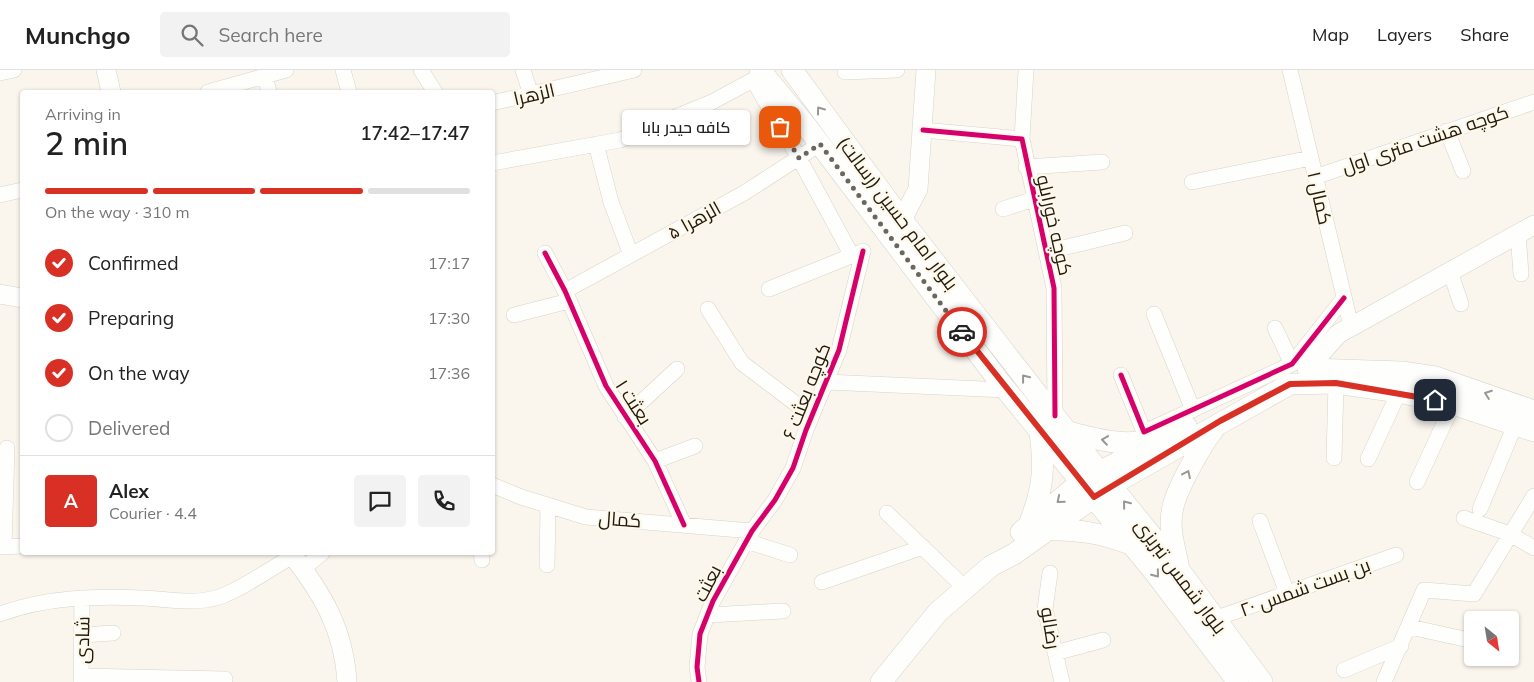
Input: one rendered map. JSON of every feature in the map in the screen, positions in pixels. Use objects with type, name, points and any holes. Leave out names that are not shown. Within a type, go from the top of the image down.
[{"type":"main road","name":"بلوار امام حسین (رسالت)","points":[[792,70],[902,220],[1105,478]]},
{"type":"main road","name":"بلوار امام حسین (رسالت)","points":[[759,75],[820,144],[1006,390],[1087,490]]},
{"type":"main road","points":[[881,682],[938,612],[991,566],[1014,554],[1037,528],[1087,490],[1170,434],[1299,366],[1402,372],[1435,377],[1534,411]]},
{"type":"main road","points":[[1105,478],[1290,384],[1336,383],[1399,392],[1453,404],[1524,428]]},
{"type":"main road","points":[[1180,571],[1171,536],[1173,506],[1202,444],[1220,421]]},
{"type":"main road","points":[[1062,424],[1102,440],[1136,443],[1170,434]]},
{"type":"main road","points":[[1037,528],[1044,464],[1040,432]]},
{"type":"main road","name":"بلوار شمس تبریزی","points":[[1105,478],[1180,571],[1262,682]]},
{"type":"main road","name":"بلوار شمس تبریزی","points":[[1087,490],[1238,682]]},
{"type":"main road","points":[[1037,528],[1103,534],[1130,544]]},
{"type":"street","points":[[0,72],[14,70]]},
{"type":"street","points":[[106,70],[111,90]]},
{"type":"street","points":[[215,90],[286,70]]},
{"type":"street","points":[[343,70],[348,90]]},
{"type":"street","points":[[421,70],[434,90]]},
{"type":"street","points":[[523,70],[531,95]]},
{"type":"street","name":"الزهرا","points":[[495,103],[634,70]]},
{"type":"street","points":[[844,72],[897,70]]},
{"type":"street","points":[[902,220],[918,189],[926,70]]},
{"type":"street","name":"کوچه خورابلو","points":[[1026,70],[1022,139],[1026,167],[1054,288],[1062,424]]},
{"type":"street","name":"کمال ۱","points":[[1293,70],[1315,177],[1351,326]]},
{"type":"street","points":[[495,162],[620,140],[702,106],[759,75],[799,158],[857,254],[768,289]]},
{"type":"street","points":[[265,76],[268,90]]},
{"type":"street","name":"کوچه هشت متری اول","points":[[1315,177],[1534,102]]},
{"type":"street","points":[[923,130],[1022,139]]},
{"type":"street","points":[[1447,131],[1463,171]]},
{"type":"street","points":[[596,144],[610,202],[631,255]]},
{"type":"street","name":"الزهرا ۵","points":[[514,315],[567,296],[631,255],[744,193],[820,144]]},
{"type":"street","points":[[1192,182],[1311,158]]},
{"type":"street","points":[[1026,167],[1102,162]]},
{"type":"street","points":[[0,195],[20,190]]},
{"type":"street","points":[[1002,209],[1034,199]]},
{"type":"street","points":[[1121,375],[1144,432],[1299,366],[1338,334],[1351,326],[1526,229]]},
{"type":"street","points":[[1521,274],[1526,229]]},
{"type":"street","points":[[1046,252],[1125,233]]},
{"type":"street","name":"بعثت ۱","points":[[545,253],[567,296],[606,386],[655,461],[684,525]]},
{"type":"street","name":"کوچه بعثت ۶","points":[[749,536],[775,500],[793,468],[839,350],[857,254]]},
{"type":"street","points":[[1450,271],[1461,304]]},
{"type":"street","points":[[0,294],[20,298]]},
{"type":"street","points":[[1299,366],[1344,298]]},
{"type":"street","points":[[708,309],[742,363],[812,416]]},
{"type":"street","points":[[1154,314],[1193,410]]},
{"type":"street","points":[[1275,328],[1299,366]]},
{"type":"street","points":[[626,416],[677,369]]},
{"type":"street","points":[[826,382],[1006,390]]},
{"type":"street","points":[[1334,458],[1336,383]]},
{"type":"street","points":[[1368,459],[1399,392]]},
{"type":"street","points":[[1417,482],[1453,404]]},
{"type":"street","points":[[1480,509],[1524,428]]},
{"type":"street","points":[[655,461],[695,446]]},
{"type":"street","points":[[7,448],[2,547],[20,546]]},
{"type":"street","name":"کمال","points":[[495,486],[548,506],[586,517],[684,525],[749,536],[790,555]]},
{"type":"street","points":[[1389,681],[1424,590],[1474,594],[1534,496]]},
{"type":"street","points":[[547,564],[548,506]]},
{"type":"street","points":[[888,513],[966,589]]},
{"type":"street","points":[[1464,518],[1510,534],[1534,548]]},
{"type":"street","points":[[1260,521],[1287,593]]},
{"type":"street","name":"بعثت","points":[[699,682],[697,667],[700,634],[749,536]]},
{"type":"street","points":[[822,582],[923,548]]},
{"type":"street","points":[[0,614],[26,605],[102,596],[189,602],[220,597],[295,559],[311,555]]},
{"type":"street","name":"بن بست شمس ۲۰","points":[[1214,619],[1396,555]]},
{"type":"street","points":[[295,559],[313,582],[333,616],[344,652],[347,682]]},
{"type":"street","name":"رضالو","points":[[1050,573],[1045,609],[1062,682]]},
{"type":"street","name":"شادی","points":[[81,679],[82,598]]},
{"type":"street","points":[[708,615],[782,611]]},
{"type":"street","points":[[1410,627],[1464,639]]},
{"type":"street","points":[[82,635],[113,633]]},
{"type":"street","points":[[1055,653],[1103,640]]},
{"type":"street","points":[[1344,670],[1401,646]]},
{"type":"street","points":[[81,679],[225,679]]},
{"type":"cycle path","points":[[923,130],[1022,139],[1054,288],[1055,416]]},
{"type":"cycle path","points":[[699,682],[697,667],[700,634],[713,601],[752,531],[775,500],[793,468],[806,430],[839,350],[863,251]]},
{"type":"cycle path","points":[[545,253],[565,291],[606,386],[655,461],[684,525]]},
{"type":"cycle path","points":[[1121,375],[1144,432],[1292,364],[1344,298]]},
{"type":"way so far","points":[[780,127],[799,158],[820,144],[962,332]]},
{"type":"place","name":"کافه حیدر بابا","points":[[780,127]]},
{"type":"route","points":[[962,332],[999,381],[1094,497],[1220,421],[1290,384],[1336,383],[1399,392],[1435,400]]}]
